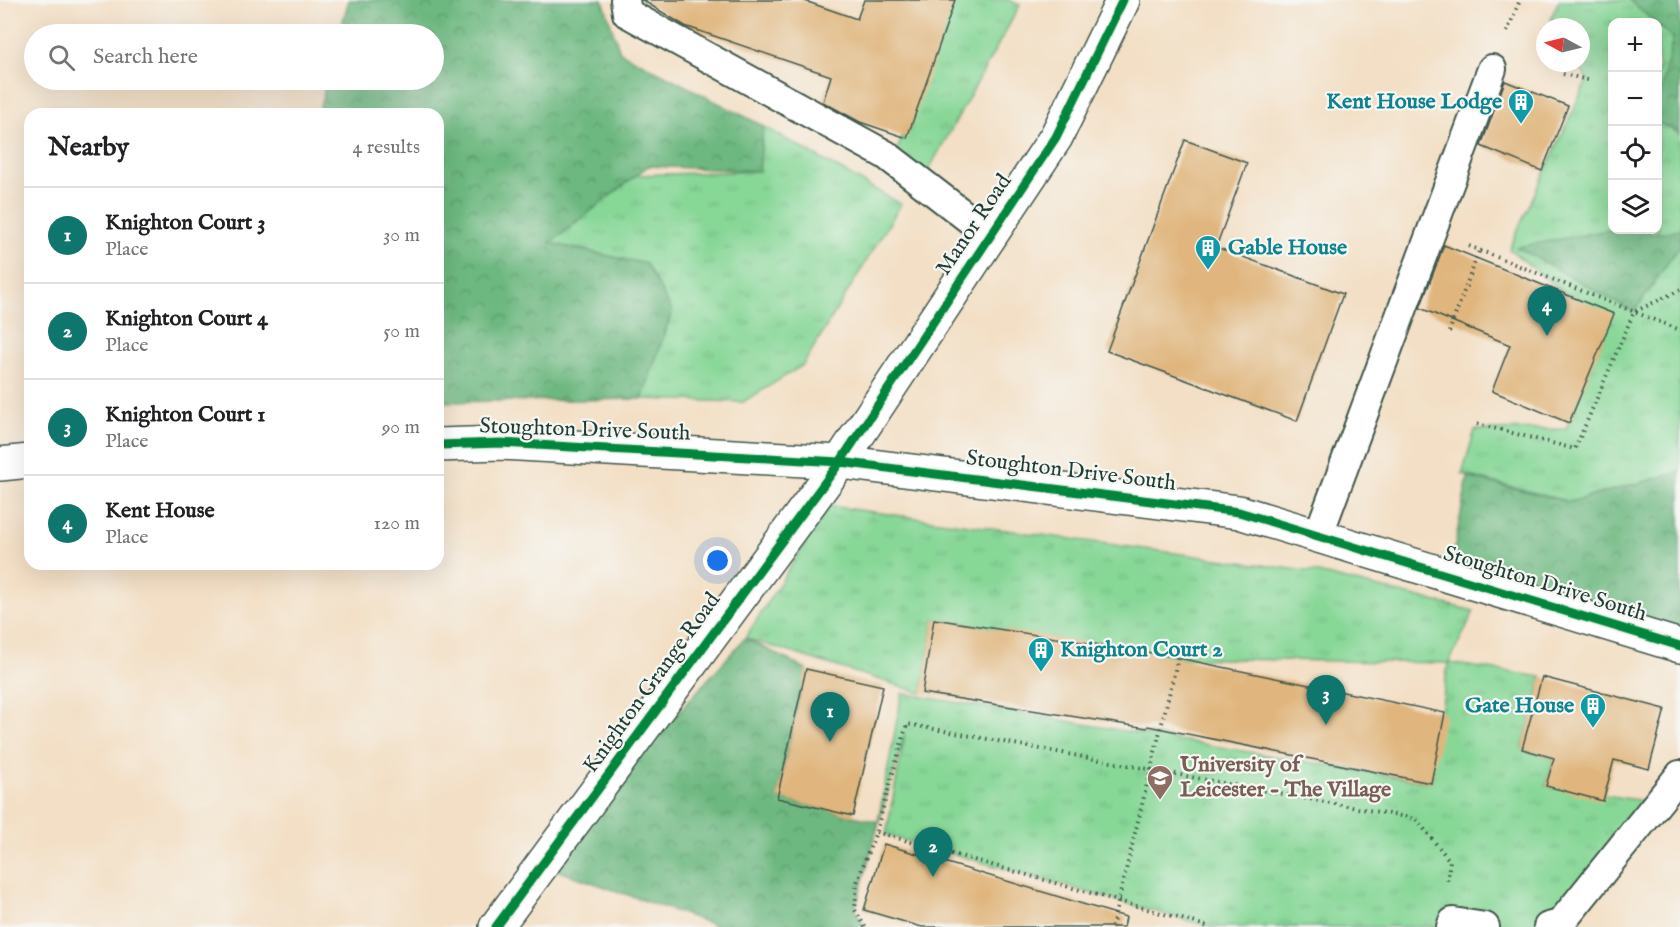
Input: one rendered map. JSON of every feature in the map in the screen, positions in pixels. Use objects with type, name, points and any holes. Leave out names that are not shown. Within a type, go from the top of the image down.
[{"type":"street","name":"Manor Road","points":[[840,462],[1056,137],[1118,2]]},
{"type":"street","name":"Stoughton Drive South","points":[[444,445],[501,443],[840,462],[1239,512],[1680,646]]},
{"type":"street","points":[[0,464],[24,462]]},
{"type":"street","name":"Knighton Grange Road","points":[[496,927],[840,462]]},
{"type":"lane","points":[[625,0],[627,13],[886,155],[990,235]]},
{"type":"lane","points":[[1318,536],[1492,69]]},
{"type":"lane","points":[[1556,926],[1680,775]]},
{"type":"lane","points":[[1451,927],[1453,922],[1485,927]]},
{"type":"path","points":[[1563,74],[1588,80]]},
{"type":"path","points":[[1432,231],[1680,330]]},
{"type":"path","points":[[1449,332],[1479,251]]},
{"type":"path","points":[[1477,424],[1575,449],[1634,312],[1680,290]]},
{"type":"path","points":[[1112,927],[1178,658]]},
{"type":"path","points":[[865,927],[855,910],[857,882],[876,832],[907,724],[1416,819],[1450,861],[1445,891]]},
{"type":"path","points":[[876,832],[1210,927]]},
{"type":"green space","points":[[349,0],[603,0],[620,52],[763,126],[759,171],[648,166],[550,243],[646,264],[672,311],[642,399],[444,402],[444,108],[320,108],[324,90],[444,90],[444,24],[342,24]]},
{"type":"green space","points":[[954,0],[1008,0],[1020,5],[922,182],[893,161]]},
{"type":"green space","points":[[1559,0],[1629,0],[1650,18],[1608,18],[1608,234],[1662,234],[1662,125],[1680,133],[1680,472],[1570,502],[1462,474],[1475,430],[1566,429],[1608,327],[1509,249],[1587,80],[1583,72],[1590,72],[1590,18],[1551,18]]},
{"type":"green space","points":[[1629,0],[1680,0],[1680,133],[1662,125],[1662,87],[1673,38],[1662,28],[1662,18],[1650,18]]},
{"type":"green space","points":[[1662,28],[1674,38],[1662,88]]},
{"type":"green space","points":[[763,126],[901,204],[803,365],[743,402],[642,399],[672,311],[646,265],[549,244],[636,175],[759,171]]},
{"type":"green space","points":[[1608,230],[1608,234],[1662,234],[1680,230],[1680,245],[1634,312],[1517,247]]},
{"type":"green space","points":[[1680,472],[1680,647],[1449,575],[1468,477],[1570,502]]},
{"type":"green space","points":[[829,506],[1314,572],[1474,611],[1449,663],[1542,677],[1522,749],[1554,758],[1546,786],[1657,803],[1550,927],[1210,927],[886,835],[905,734],[876,832],[902,693],[1431,783],[1448,663],[1178,658],[934,619],[922,693],[745,638]]},
{"type":"green space","points":[[745,638],[806,669],[777,798],[879,822],[855,910],[865,927],[720,927],[542,865]]},
{"type":"building","points":[[642,0],[802,0],[857,19],[864,0],[955,0],[907,138],[860,122],[823,102],[831,76],[685,26]]},
{"type":"building","name":"Kent House Lodge","points":[[1505,81],[1568,106],[1542,171],[1481,146]]},
{"type":"building","name":"Gable House","points":[[1185,140],[1247,163],[1216,247],[1343,294],[1297,421],[1107,351]]},
{"type":"building","points":[[1444,245],[1614,314],[1569,423],[1492,391],[1510,345],[1420,308]]},
{"type":"building","points":[[934,619],[1159,654],[1445,713],[1431,783],[1148,726],[1147,728],[922,693]]},
{"type":"building","points":[[806,669],[883,686],[853,816],[777,798]]},
{"type":"building","name":"Gate House","points":[[1542,677],[1665,709],[1649,769],[1614,760],[1603,801],[1546,786],[1554,758],[1522,749]]},
{"type":"building","points":[[884,844],[1126,917],[1124,927],[922,927],[864,910]]},
{"type":"cycle path","points":[[496,927],[840,462],[1056,137],[1123,0]]},
{"type":"cycle path","points":[[444,445],[501,443],[840,462],[1239,512],[1680,646]]},
{"type":"place","name":"Kent House Lodge","points":[[1521,125]]},
{"type":"place","name":"Gable House","points":[[1208,271]]},
{"type":"place","name":"Kent House","points":[[1547,336]]},
{"type":"place","name":"Knighton Court 2","points":[[1041,673]]},
{"type":"place","name":"Knighton Court 1","points":[[1326,725]]},
{"type":"place","name":"Gate House","points":[[1593,729]]},
{"type":"place","name":"Knighton Court 3","points":[[830,742]]},
{"type":"place","name":"University of Leicester - The Village","points":[[1160,801]]},
{"type":"place","name":"Knighton Court 4","points":[[933,877]]}]
